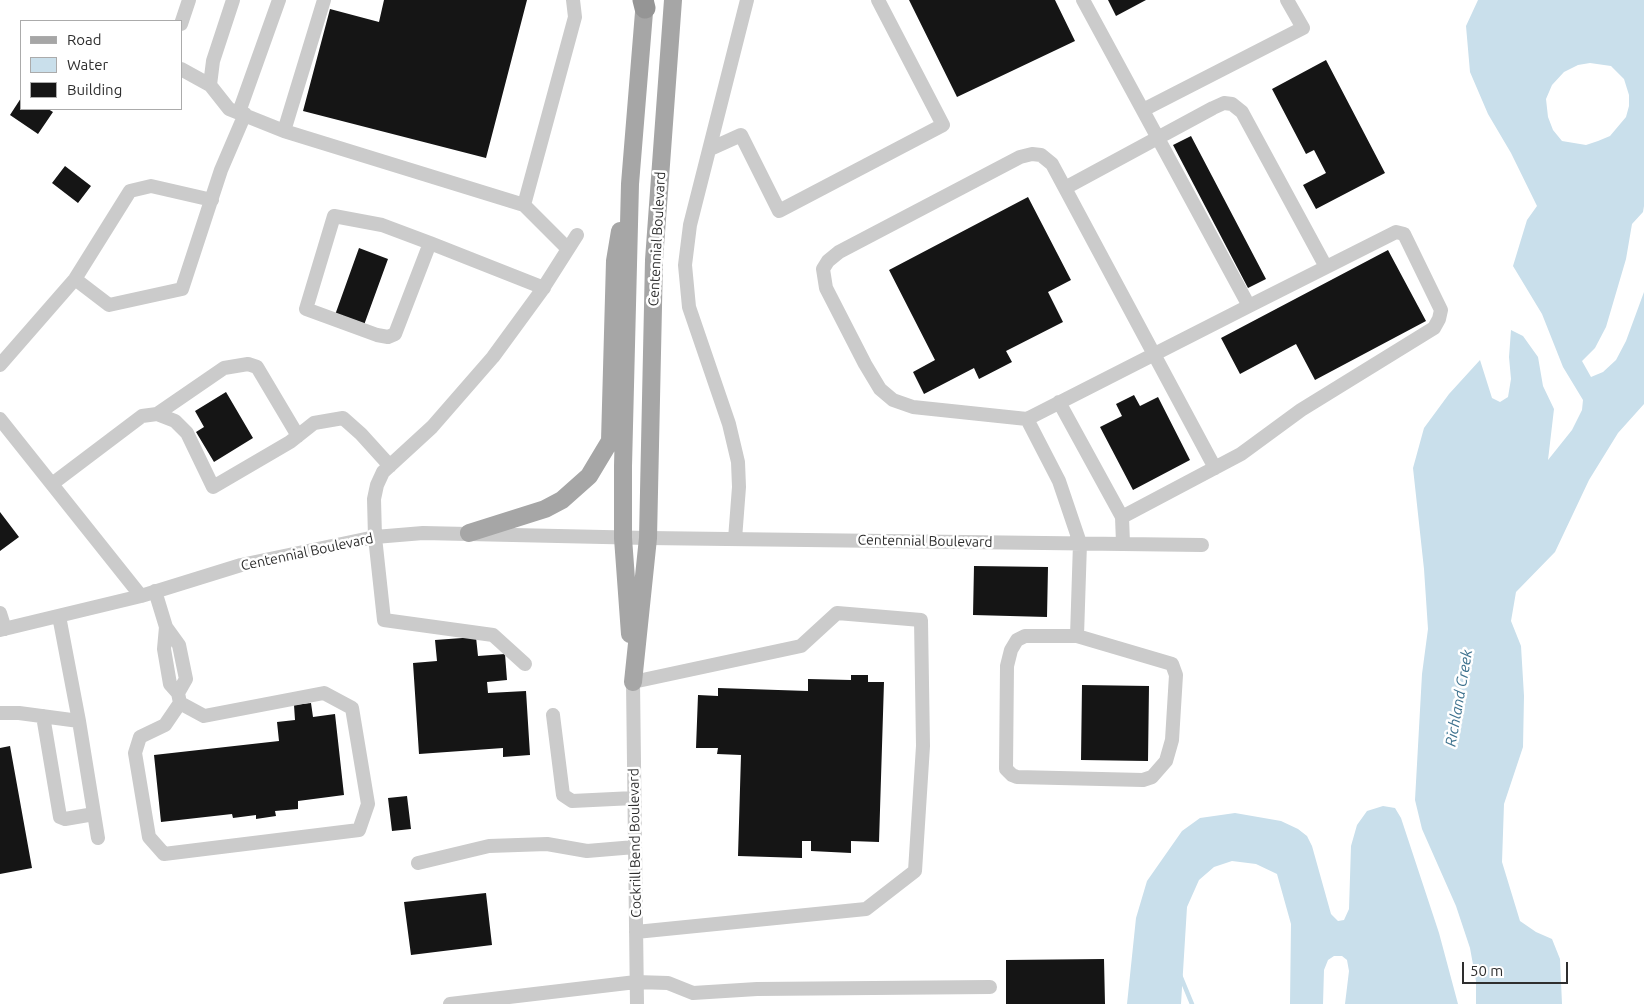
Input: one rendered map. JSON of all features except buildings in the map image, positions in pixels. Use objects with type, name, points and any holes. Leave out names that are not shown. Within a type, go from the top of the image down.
[{"type":"main road","name":"Centennial Boulevard","points":[[633,682],[648,538],[654,260],[673,0]]},
{"type":"main road","name":"Centennial Boulevard","points":[[633,682],[623,538],[630,184],[644,3]]},
{"type":"main road","points":[[469,533],[545,509],[562,500],[589,476],[610,441],[614,261],[630,184]]},
{"type":"street","points":[[182,21],[189,0]]},
{"type":"street","points":[[210,85],[212,60],[233,0]]},
{"type":"street","points":[[75,278],[109,305],[182,289],[212,200],[220,170],[242,113],[279,0]]},
{"type":"street","points":[[284,131],[324,0]]},
{"type":"street","points":[[524,206],[575,17],[572,0]]},
{"type":"street","points":[[735,539],[739,487],[738,462],[729,424],[689,307],[685,265],[690,225],[747,0]]},
{"type":"street","points":[[710,149],[741,136],[779,211],[943,125],[878,0]]},
{"type":"street","points":[[1083,0],[1249,306]]},
{"type":"street","points":[[1143,110],[1303,28],[1287,0]]},
{"type":"street","points":[[182,71],[210,85],[229,109],[284,131],[524,206],[568,249]]},
{"type":"street","points":[[1065,188],[1213,108],[1224,103],[1232,104],[1242,112],[1326,267]]},
{"type":"street","points":[[1122,516],[1215,468],[1241,454],[1301,410],[1434,328],[1439,320],[1441,310],[1404,234],[1396,232],[1156,355],[1027,419],[912,407],[893,400],[880,389],[864,364],[826,288],[824,269],[828,261],[839,252],[1020,157],[1041,155],[1052,164],[1156,355],[1215,468]]},
{"type":"street","points":[[0,365],[75,278],[130,191],[151,186],[212,200]]},
{"type":"street","points":[[430,242],[395,334],[388,337],[378,336],[306,309],[334,216],[382,225],[430,242],[544,288]]},
{"type":"street","points":[[525,664],[493,635],[384,620],[375,537],[374,499],[377,485],[383,472],[432,427],[493,357],[544,288],[577,235]]},
{"type":"street","points":[[52,484],[142,416],[158,414],[224,368],[248,364],[257,367],[298,436]]},
{"type":"street","points":[[1060,402],[1122,516],[1122,544]]},
{"type":"street","points":[[158,414],[175,421],[187,433],[214,487],[298,436],[314,423],[343,418],[361,434],[390,466]]},
{"type":"street","points":[[0,419],[141,596]]},
{"type":"street","points":[[1027,419],[1059,481],[1080,543],[1077,636]]},
{"type":"street","name":"Centennial Boulevard","points":[[2,629],[141,596],[241,565],[375,537],[423,533],[623,538],[1202,545]]},
{"type":"street","points":[[155,592],[166,627],[179,645],[186,679],[165,726],[140,737],[135,753],[149,837],[164,854],[359,830],[368,804],[352,708],[324,692],[204,716],[179,698]]},
{"type":"street","points":[[0,613],[2,629]]},
{"type":"street","points":[[633,682],[801,646],[837,613],[921,620],[923,746],[915,871],[866,909],[636,932]]},
{"type":"street","points":[[58,616],[79,721],[98,838]]},
{"type":"street","points":[[1025,636],[1077,636],[1172,664],[1176,675],[1172,740],[1166,761],[1152,777],[1143,780],[1017,777],[1012,776],[1006,768],[1007,666],[1011,650],[1017,640],[1025,636]]},
{"type":"street","name":"Cockrill Bend Boulevard","points":[[633,682],[637,1004]]},
{"type":"street","points":[[0,713],[79,721]]},
{"type":"street","points":[[553,715],[563,795],[572,801],[634,798]]},
{"type":"street","points":[[43,716],[60,817],[65,819],[94,814]]},
{"type":"street","points":[[418,863],[489,846],[547,844],[587,852],[635,848]]},
{"type":"street","points":[[450,1004],[636,982],[668,983],[693,993],[757,989],[990,987]]},
{"type":"water","name":"Richland Creek","points":[[1478,0],[1644,0],[1643,212],[1632,224],[1626,259],[1606,327],[1595,348],[1582,361],[1591,377],[1603,372],[1616,360],[1626,341],[1644,292],[1644,404],[1618,433],[1589,480],[1555,552],[1516,592],[1511,621],[1521,646],[1524,696],[1523,747],[1504,804],[1502,862],[1520,921],[1536,932],[1552,939],[1560,959],[1562,1004],[1476,1004],[1476,981],[1470,948],[1456,906],[1422,829],[1415,800],[1422,674],[1428,629],[1424,569],[1413,468],[1424,428],[1449,394],[1480,360],[1492,398],[1500,402],[1508,397],[1511,379],[1509,357],[1511,330],[1523,336],[1538,357],[1543,386],[1554,409],[1548,460],[1572,430],[1582,410],[1583,400],[1563,367],[1542,314],[1513,266],[1527,220],[1537,206],[1511,153],[1488,114],[1470,72],[1466,26]],"holes":[[[1590,63],[1611,66],[1624,79],[1629,95],[1626,117],[1610,136],[1598,141],[1586,145],[1562,141],[1553,130],[1548,117],[1546,99],[1552,85],[1564,72],[1578,65]]]},
{"type":"water","points":[[1383,806],[1395,808],[1401,818],[1439,933],[1458,1004],[1345,1004],[1349,971],[1347,960],[1342,956],[1334,956],[1328,960],[1324,970],[1323,1004],[1290,1004],[1291,924],[1277,874],[1256,864],[1232,861],[1214,867],[1199,880],[1187,907],[1181,1004],[1127,1004],[1136,918],[1147,881],[1182,831],[1200,818],[1235,813],[1281,821],[1298,829],[1307,836],[1312,846],[1331,914],[1338,921],[1344,920],[1349,909],[1351,846],[1357,825],[1367,811]]},
{"type":"waterway","points":[[1180,975],[1192,1004]]}]
